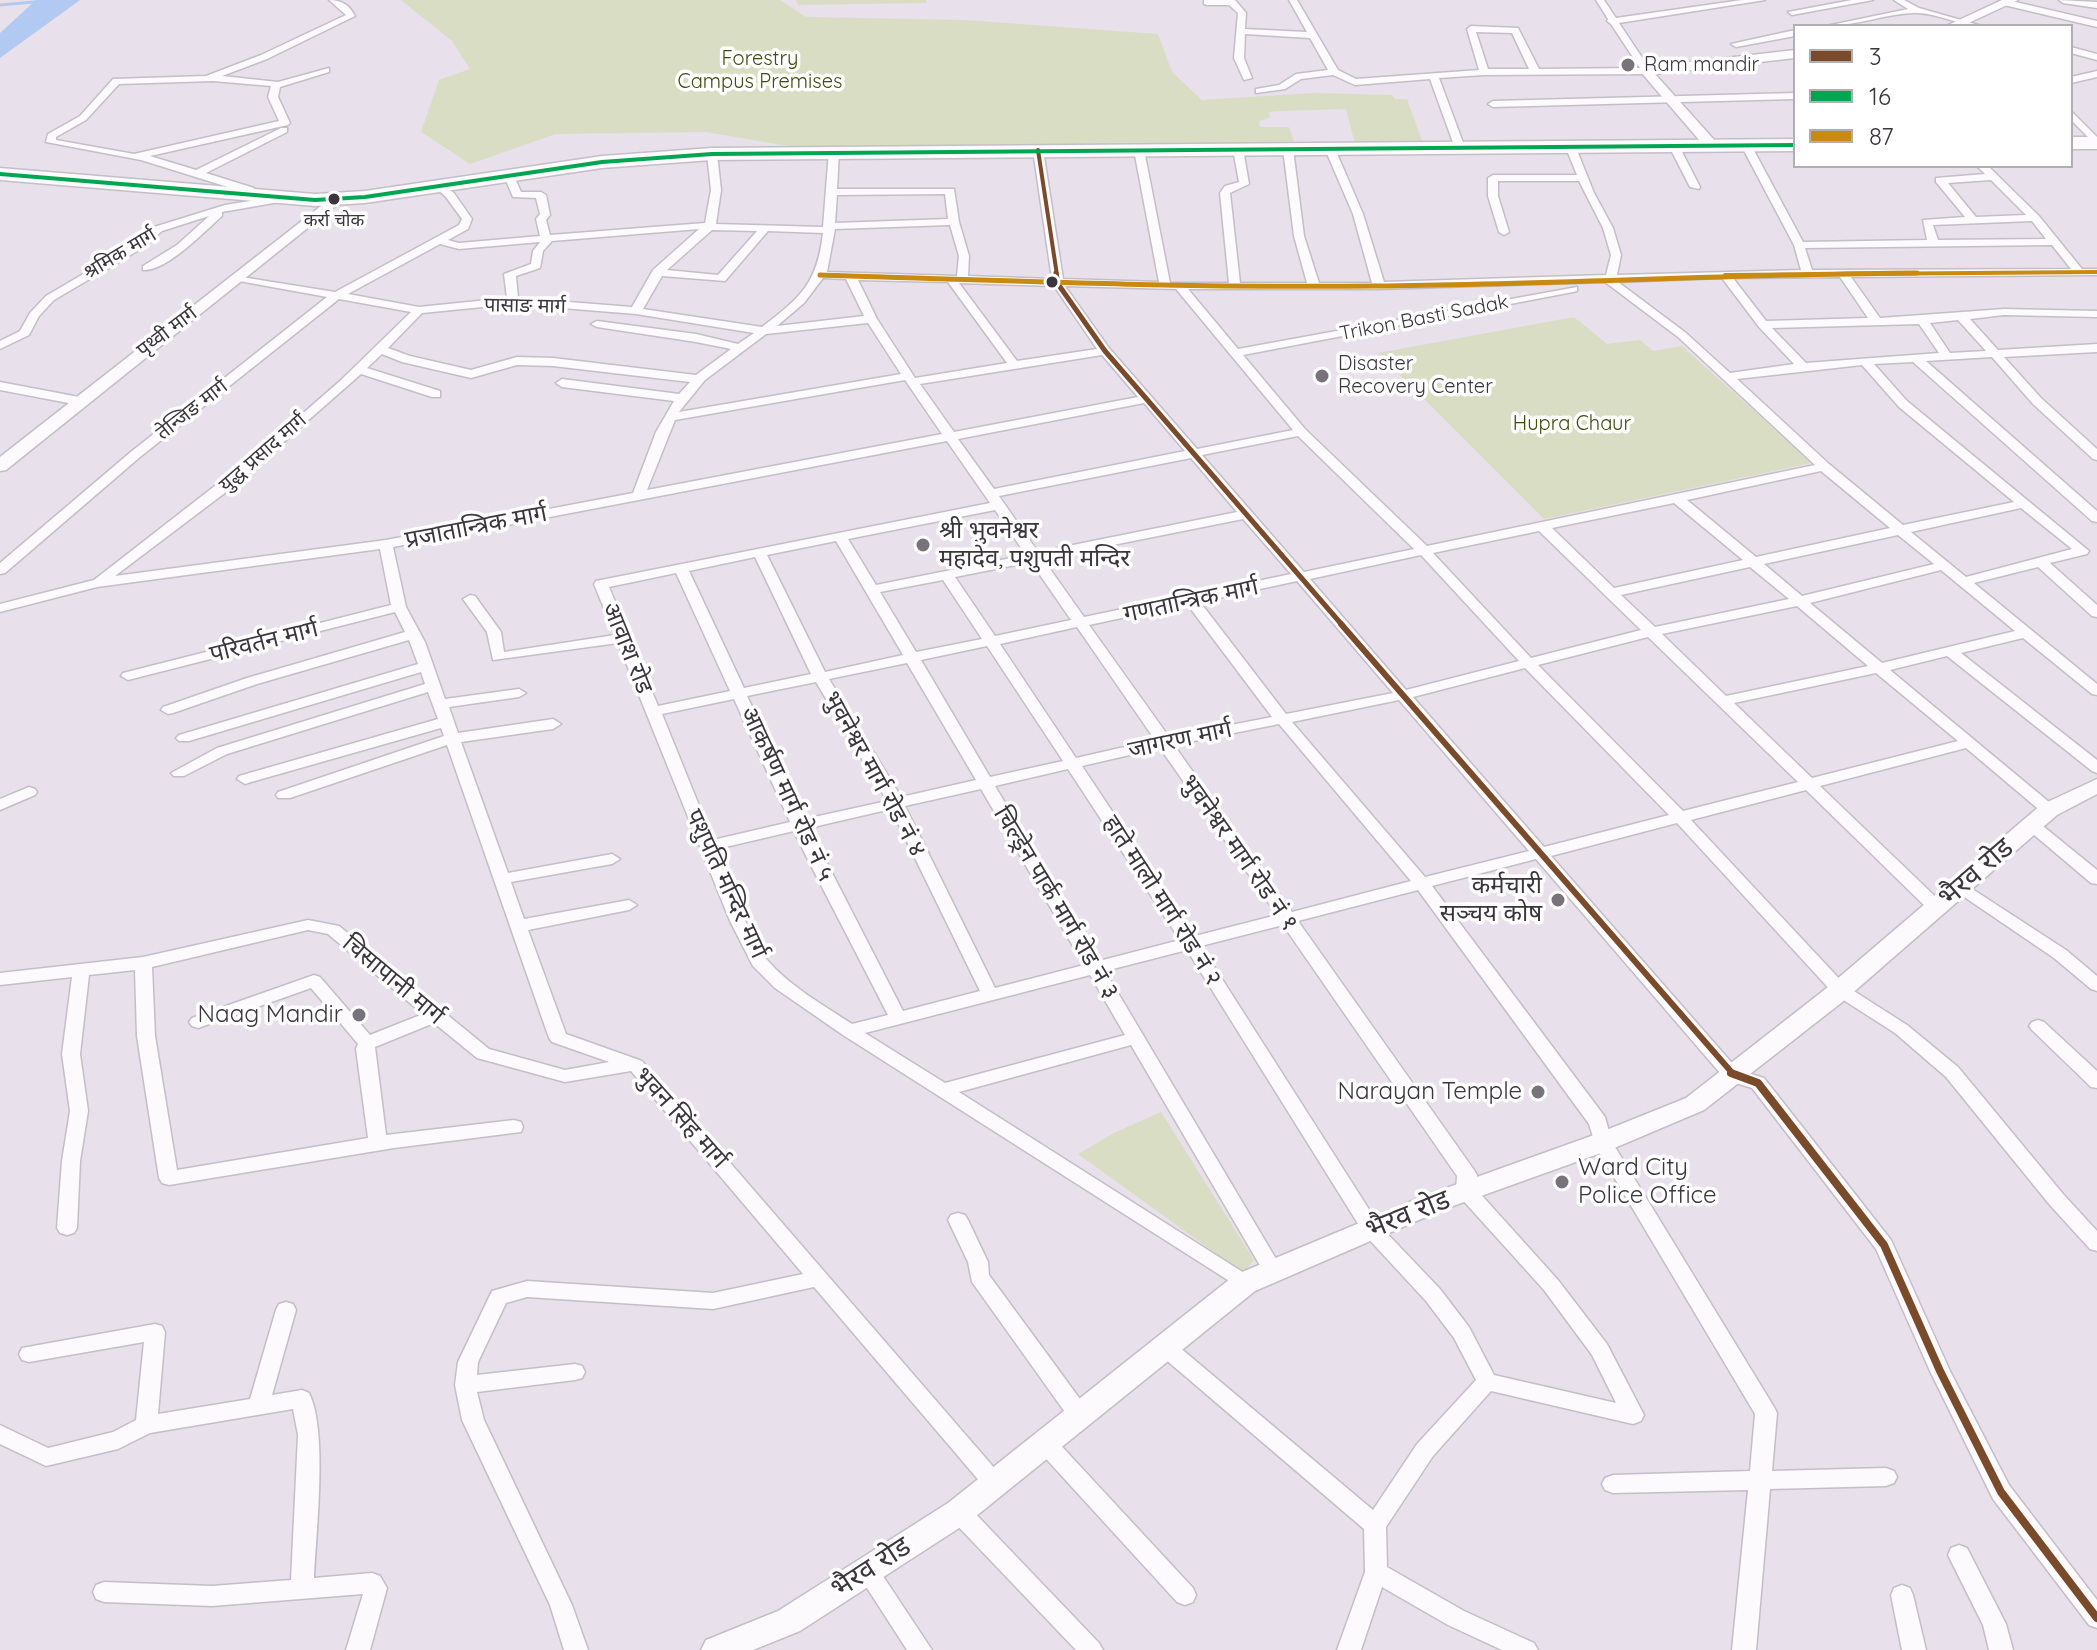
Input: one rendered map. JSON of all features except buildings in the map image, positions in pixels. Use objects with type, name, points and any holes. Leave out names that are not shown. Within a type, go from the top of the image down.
[{"type":"highway","points":[[2073,143],[2097,143]]},
{"type":"highway","points":[[2,174],[287,198],[335,199],[602,162],[712,154],[1793,145]]},
{"type":"street","points":[[210,79],[351,16],[347,9],[333,0]]},
{"type":"street","points":[[1293,0],[1334,72],[1347,80],[1366,82],[1484,72],[1646,71],[1793,54]]},
{"type":"street","points":[[1600,0],[1646,71],[1711,145]]},
{"type":"street","points":[[1611,21],[1761,0]]},
{"type":"street","points":[[1821,0],[1866,19]]},
{"type":"street","points":[[1792,12],[1869,0]]},
{"type":"street","points":[[1898,0],[1916,10],[1957,24],[2009,1],[2097,24]]},
{"type":"street","points":[[2063,0],[2097,5]]},
{"type":"street","points":[[1207,2],[1231,1],[1242,13],[1239,58],[1247,78]]},
{"type":"street","points":[[1840,24],[1916,10]]},
{"type":"street","points":[[1484,72],[1471,29],[1515,30],[1535,71]]},
{"type":"street","points":[[1242,31],[1313,35]]},
{"type":"street","points":[[1736,44],[1793,33]]},
{"type":"street","points":[[1771,37],[1793,45]]},
{"type":"street","points":[[2083,53],[2097,46]]},
{"type":"street","points":[[2073,50],[2097,57]]},
{"type":"street","points":[[248,194],[250,190],[138,158],[51,142],[51,136],[83,118],[116,81],[210,79],[262,81],[277,85],[326,70]]},
{"type":"street","points":[[1259,91],[1282,87],[1299,76],[1334,72]]},
{"type":"street","points":[[2073,80],[2097,74]]},
{"type":"street","points":[[1434,77],[1460,148]]},
{"type":"street","points":[[277,85],[273,97],[286,120],[280,125]]},
{"type":"street","points":[[1493,104],[1793,96]]},
{"type":"street","points":[[2073,116],[2097,143]]},
{"type":"street","points":[[138,158],[147,152],[280,125],[286,124],[290,128],[195,175]]},
{"type":"street","points":[[1746,145],[1799,245],[1808,274]]},
{"type":"street","points":[[1674,146],[1695,187]]},
{"type":"street","points":[[1571,148],[1582,178],[1608,228],[1616,255],[1610,281]]},
{"type":"street","points":[[1235,286],[1225,193],[1229,188],[1244,184],[1238,149]]},
{"type":"street","points":[[1288,149],[1299,236],[1314,286]]},
{"type":"street","points":[[1330,149],[1358,214],[1379,286]]},
{"type":"street","points":[[1038,150],[1058,284],[1105,351],[1732,1075],[1758,1083],[1884,1245],[1940,1371],[2001,1492],[2097,1618]]},
{"type":"street","points":[[1139,150],[1172,286],[1237,353],[1301,432],[1425,552],[1530,665],[1680,817],[1840,990],[1901,1029],[1952,1072],[2097,1244]]},
{"type":"street","points":[[638,496],[670,417],[683,398],[699,379],[765,331],[796,303],[820,275],[828,228],[834,151]]},
{"type":"street","points":[[636,311],[665,261],[710,226],[716,190],[712,154]]},
{"type":"street","points":[[1984,168],[2035,218],[2079,272]]},
{"type":"street","points":[[509,176],[517,195],[541,195],[545,215],[541,219],[548,238]]},
{"type":"street","points":[[1974,221],[1940,180],[1993,177]]},
{"type":"street","points":[[1504,232],[1493,196],[1493,178],[1582,178]]},
{"type":"street","points":[[439,186],[457,202],[467,219],[464,227],[440,241]]},
{"type":"street","points":[[831,192],[950,191],[954,222],[964,256],[957,279]]},
{"type":"street","name":"श्रमिक मार्ग","points":[[0,345],[25,333],[34,315],[50,298],[121,253],[140,245],[158,229],[225,208],[287,198]]},
{"type":"street","name":"पृथ्वी मार्ग","points":[[0,466],[335,199]]},
{"type":"street","points":[[147,268],[181,247],[225,208]]},
{"type":"street","points":[[1933,243],[1925,223],[2035,218]]},
{"type":"street","points":[[440,241],[459,246],[710,226],[828,228],[954,222]]},
{"type":"street","points":[[657,272],[721,279],[765,228]]},
{"type":"street","points":[[513,301],[510,274],[536,266],[538,251],[548,238]]},
{"type":"street","name":"तेन्जिङ मार्ग","points":[[0,570],[136,454],[337,295],[440,241]]},
{"type":"street","points":[[1799,245],[2056,242]]},
{"type":"street","points":[[820,275],[1058,284],[1379,286],[1843,273],[2097,272]]},
{"type":"street","points":[[1843,273],[1876,321]]},
{"type":"street","name":"भुवनेश्वर मार्ग रोड नं १","points":[[850,275],[871,319],[910,379],[1467,1175],[1466,1191]]},
{"type":"street","points":[[1726,276],[1763,325],[1802,366]]},
{"type":"street","name":"पासाङ मार्ग","points":[[239,278],[419,310],[513,301],[636,311],[765,331]]},
{"type":"street","points":[[957,279],[1014,365]]},
{"type":"street","points":[[1610,281],[1682,335],[1824,467],[1941,566],[2094,686]]},
{"type":"street","name":"Trikon Basti Sadak","points":[[1237,353],[1610,281]]},
{"type":"street","name":"युद्ध प्रसाद मार्ग","points":[[97,583],[192,516],[359,369],[419,310]]},
{"type":"street","points":[[1763,325],[1922,320],[1960,315],[2097,314]]},
{"type":"street","points":[[1960,315],[2037,401],[2097,456]]},
{"type":"street","points":[[765,331],[871,319]]},
{"type":"street","points":[[1922,320],[1946,355]]},
{"type":"street","points":[[597,324],[716,341],[741,348]]},
{"type":"street","points":[[1728,377],[1802,366],[1914,357],[2097,348]]},
{"type":"street","points":[[381,349],[406,359],[471,374],[517,361],[553,362],[699,379]]},
{"type":"street","points":[[670,417],[1105,351]]},
{"type":"street","points":[[1914,357],[2097,518]]},
{"type":"street","points":[[1865,361],[1903,404],[2082,551],[1962,582]]},
{"type":"street","points":[[359,369],[436,394]]},
{"type":"street","points":[[562,383],[683,398]]},
{"type":"street","points":[[0,386],[79,401]]},
{"type":"street","name":"प्रजातान्त्रिक मार्ग","points":[[0,608],[97,583],[386,544],[1148,399]]},
{"type":"street","points":[[680,567],[840,536],[1301,432]]},
{"type":"street","name":"गणतान्त्रिक मार्ग","points":[[652,712],[1679,500],[1824,467]]},
{"type":"street","points":[[1679,500],[1969,743],[2097,879]]},
{"type":"street","points":[[1611,593],[2025,503]]},
{"type":"street","points":[[871,590],[1248,514]]},
{"type":"street","points":[[1544,528],[1936,907]]},
{"type":"street","name":"चिल्ड्रेन पार्क मार्ग रोड नं ३","points":[[840,536],[1272,1269]]},
{"type":"street","name":"भुवन सिंह मार्ग","points":[[386,544],[399,607],[426,666],[558,1038],[636,1065],[995,1484]]},
{"type":"street","name":"भुवनेश्वर मार्ग रोड नं ४","points":[[759,552],[820,677],[896,803],[990,995]]},
{"type":"street","points":[[2042,563],[2097,613]]},
{"type":"street","name":"जागरण मार्ग","points":[[707,846],[1163,743],[1403,695],[1651,632],[1799,601],[1941,566]]},
{"type":"street","name":"आवाश रोड","points":[[652,712],[601,584],[680,567]]},
{"type":"street","name":"आकर्षण मार्ग रोड नं ५","points":[[680,567],[800,825],[898,1018]]},
{"type":"street","name":"हाते मालो मार्ग रोड नं २","points":[[947,575],[1191,943],[1372,1230],[1433,1295],[1462,1333],[1487,1382]]},
{"type":"street","points":[[470,599],[494,632],[498,657],[623,638]]},
{"type":"street","points":[[1192,601],[1282,719],[1422,884],[1598,1122],[1603,1142],[1766,1413],[1744,1650]]},
{"type":"street","name":"परिवर्तन मार्ग","points":[[128,676],[399,607]]},
{"type":"street","points":[[1723,701],[2024,633]]},
{"type":"street","points":[[168,710],[252,681],[413,634]]},
{"type":"street","points":[[1950,651],[2097,768]]},
{"type":"street","points":[[184,738],[426,666]]},
{"type":"street","points":[[245,779],[442,713],[519,693]]},
{"type":"street","name":"पशुपति मन्दिर मार्ग","points":[[652,712],[738,921],[759,962],[781,984],[849,1031],[1245,1283]]},
{"type":"street","points":[[284,795],[442,713]]},
{"type":"street","points":[[179,773],[222,751],[442,713],[553,724]]},
{"type":"street","points":[[849,1031],[1969,743]]},
{"type":"street","name":"भैरव रोड","points":[[717,1650],[789,1621],[959,1512],[1245,1283],[1272,1269],[1466,1191],[1603,1142],[1695,1104],[1840,990],[2040,817],[2097,785]]},
{"type":"street","points":[[0,805],[29,792]]},
{"type":"street","points":[[501,879],[612,859]]},
{"type":"street","points":[[1960,886],[2060,954],[2097,985]]},
{"type":"street","points":[[518,926],[629,905]]},
{"type":"street","name":"चिसापानी मार्ग","points":[[0,979],[143,963],[308,925],[333,930],[483,1054],[565,1076],[636,1065]]},
{"type":"street","points":[[143,963],[146,1036],[169,1178],[378,1144],[514,1127]]},
{"type":"street","points":[[67,1228],[71,1161],[79,1111],[71,1054],[81,970]]},
{"type":"street","points":[[198,1022],[314,981],[367,1043]]},
{"type":"street","points":[[378,1144],[365,1049],[367,1043],[435,1016]]},
{"type":"street","points":[[2038,1026],[2097,1082]]},
{"type":"street","points":[[943,1090],[1135,1038]]},
{"type":"street","points":[[1349,1650],[1376,1572],[1375,1525],[1425,1450],[1487,1382],[1633,1415],[1600,1350],[1584,1328],[1551,1285],[1466,1191]]},
{"type":"street","points":[[958,1220],[978,1262],[979,1277],[1080,1416]]},
{"type":"street","points":[[576,1650],[561,1605],[473,1420],[465,1385],[468,1362],[499,1297],[527,1289],[713,1301],[821,1278]]},
{"type":"street","points":[[258,1407],[286,1310]]},
{"type":"street","points":[[29,1354],[155,1332],[146,1425]]},
{"type":"street","points":[[1165,1347],[1375,1525]]},
{"type":"street","points":[[465,1385],[575,1372]]},
{"type":"street","points":[[0,1434],[46,1457],[118,1440],[146,1425],[302,1399],[309,1435],[302,1588]]},
{"type":"street","points":[[1046,1444],[1185,1595]]},
{"type":"street","points":[[1613,1484],[1886,1477]]},
{"type":"street","points":[[959,1512],[1091,1650]]},
{"type":"street","points":[[1959,1555],[1994,1624],[2001,1650]]},
{"type":"street","points":[[867,1571],[920,1650]]},
{"type":"street","points":[[1376,1572],[1456,1618],[1526,1650]]},
{"type":"street","points":[[104,1592],[212,1596],[372,1583],[376,1588],[358,1650]]},
{"type":"street","points":[[1902,1595],[1914,1650]]},
{"type":"green space","name":"Forestry Campus Premises","points":[[401,0],[780,0],[806,17],[965,20],[1158,34],[1172,72],[1202,100],[1315,93],[1392,95],[1395,99],[1407,99],[1423,144],[1355,144],[1346,109],[1269,112],[1270,118],[1259,121],[1260,127],[1289,127],[1295,145],[788,146],[706,132],[556,134],[470,164],[421,132],[439,80],[470,69],[452,41]]},
{"type":"green space","points":[[796,0],[926,0],[926,3],[798,5]]},
{"type":"green space","name":"Hupra Chaur","points":[[1574,317],[1607,344],[1640,340],[1653,351],[1682,346],[1812,463],[1544,519],[1378,353]]},
{"type":"green space","points":[[1161,1112],[1254,1260],[1243,1273],[1078,1154],[1116,1132]]},
{"type":"water","points":[[44,0],[80,0],[0,58],[0,38],[41,6]]},
{"type":"waterway","points":[[0,42],[45,0]]},
{"type":"waterway","points":[[0,5],[45,1]]},
{"type":"transit line","name":"16","points":[[0,174],[315,200],[365,197],[602,162],[712,154],[1793,145]]},
{"type":"transit line","name":"3","points":[[1038,150],[1058,284],[1105,351],[1732,1075],[1758,1083],[1884,1245],[1940,1371],[2001,1492],[2097,1618]]},
{"type":"transit line","name":"87","points":[[820,275],[1165,286],[1379,286],[1759,274],[2097,272]]},
{"type":"place","name":"Ram mandir","points":[[1628,65]]},
{"type":"place","name":"कर्रा चोक","points":[[334,199]]},
{"type":"place","name":"Disaster Recovery Center","points":[[1322,376]]},
{"type":"place","name":"श्री भुवनेश्वर महादेव, पशुपती मन्दिर","points":[[923,545]]},
{"type":"place","name":"कर्मचारी सञ्चय कोष","points":[[1558,900]]},
{"type":"place","name":"Naag Mandir","points":[[359,1015]]},
{"type":"place","name":"Narayan Temple","points":[[1538,1092]]},
{"type":"place","name":"Ward City Police Office","points":[[1562,1182]]}]
